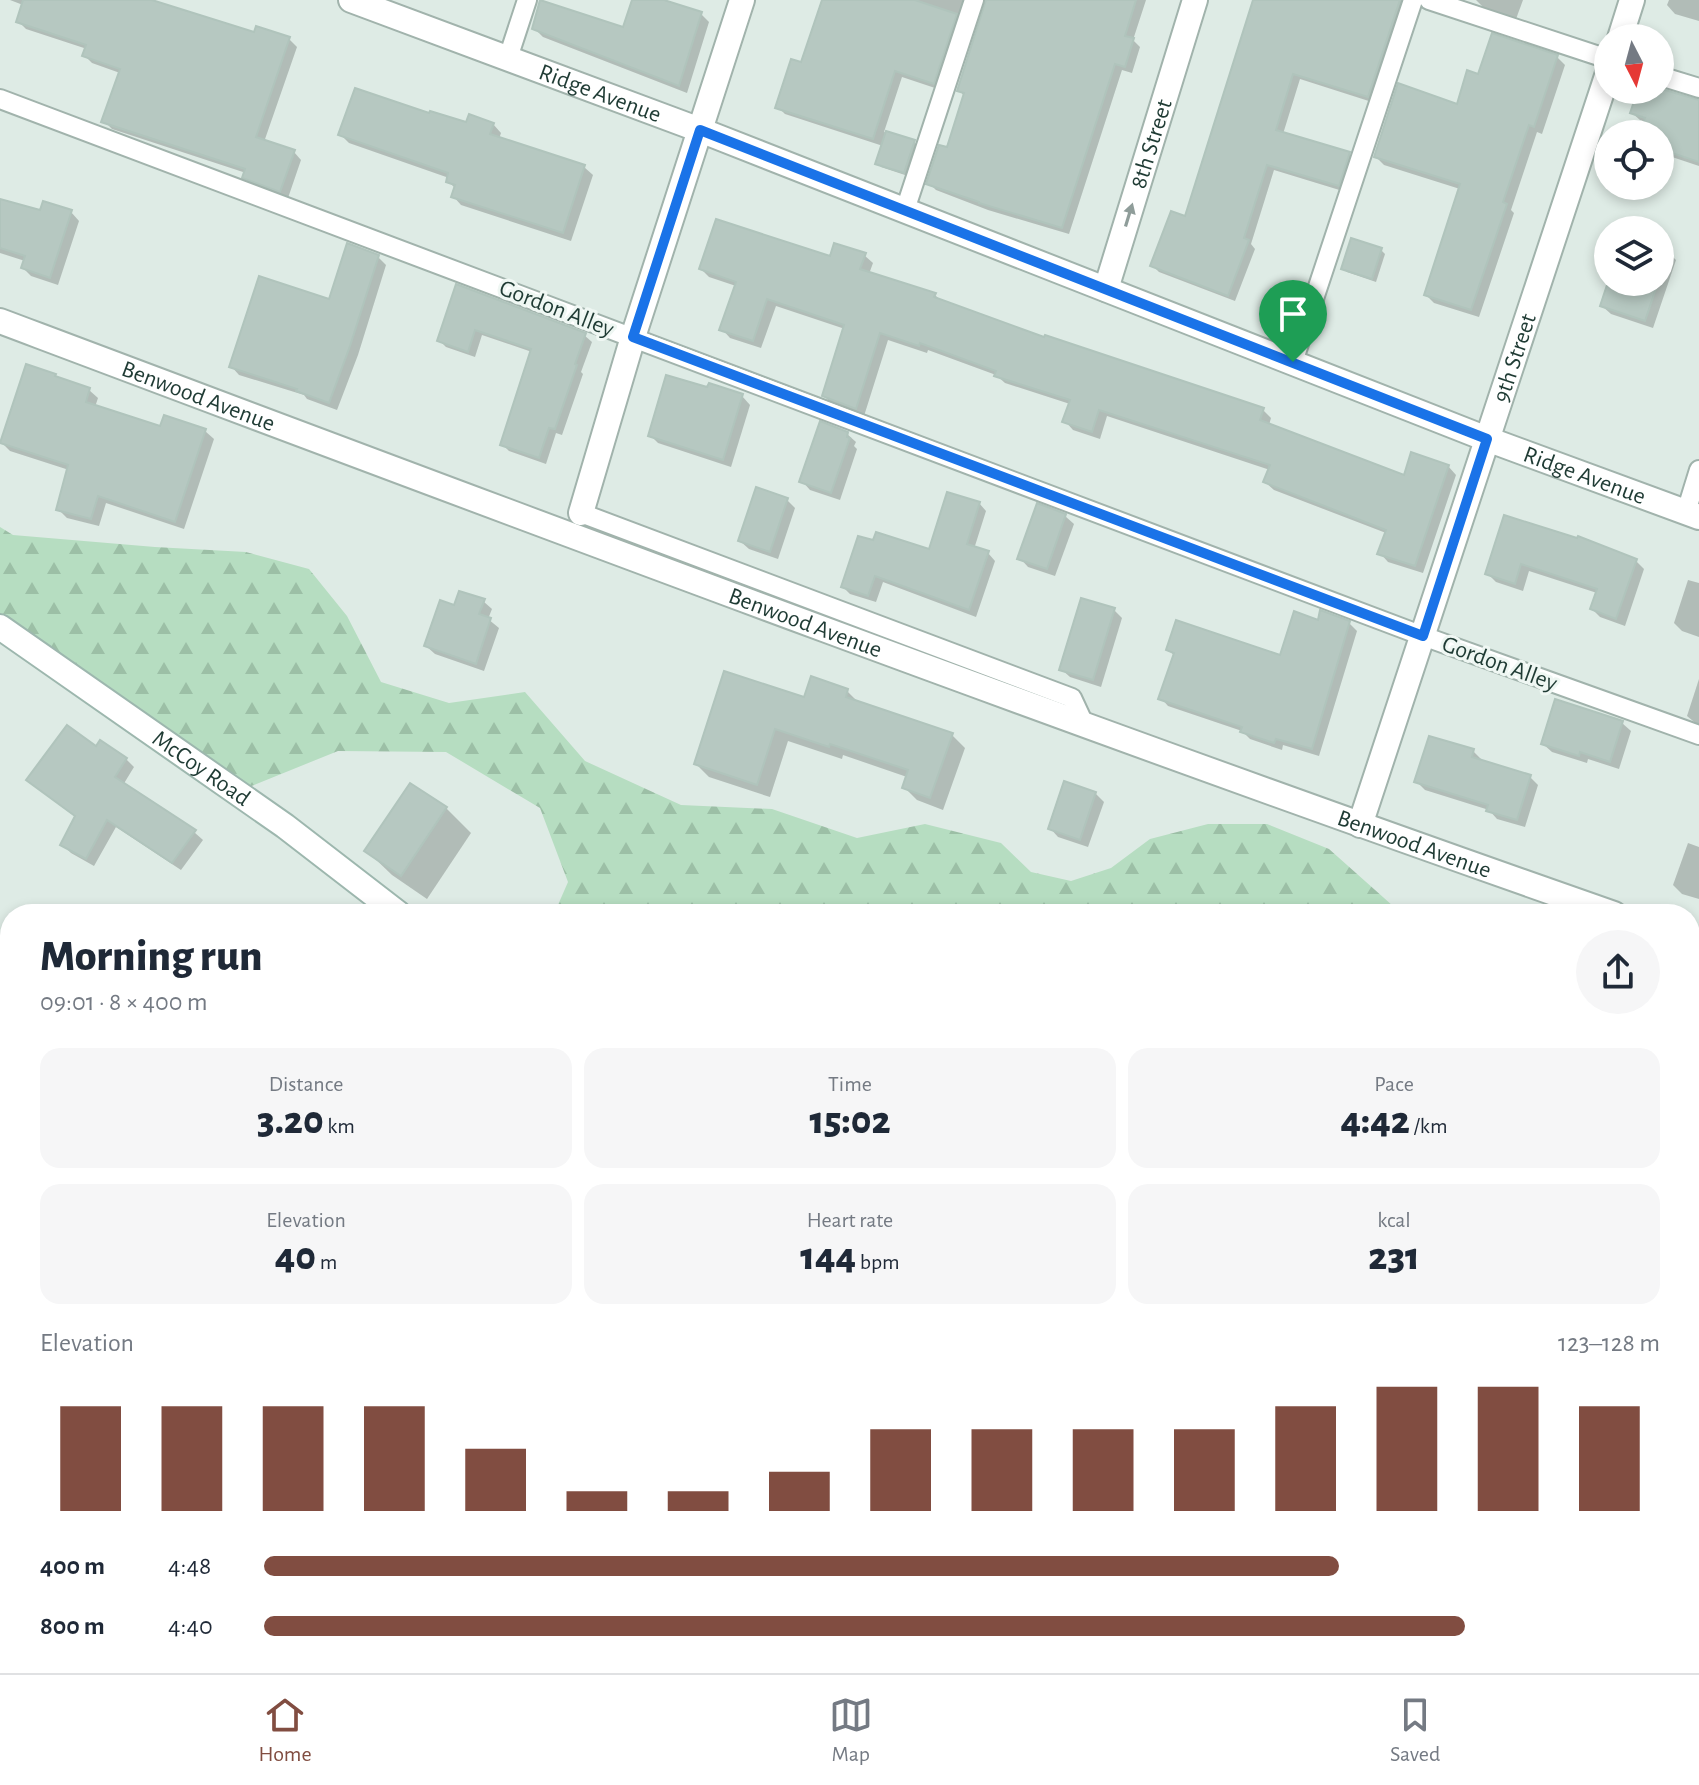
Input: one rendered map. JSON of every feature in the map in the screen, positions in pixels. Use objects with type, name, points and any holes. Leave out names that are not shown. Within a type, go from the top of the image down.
[{"type":"street","name":"Ridge Avenue","points":[[351,0],[700,130],[1487,439],[1692,515]]},
{"type":"street","points":[[581,513],[633,337],[742,0]]},
{"type":"street","name":"8th Street","points":[[1106,289],[1195,0]]},
{"type":"street","points":[[1624,24],[1632,0]]},
{"type":"street","name":"9th Street","points":[[1360,825],[1598,104]]},
{"type":"street","name":"Benwood Avenue","points":[[0,321],[1085,726],[1585,904]]},
{"type":"street","name":"McCoy Road","points":[[0,627],[285,826],[385,904]]},
{"type":"lane","points":[[508,58],[527,0]]},
{"type":"lane","points":[[905,210],[974,0]]},
{"type":"lane","points":[[1293,362],[1413,0]]},
{"type":"lane","points":[[1429,0],[1594,54]]},
{"type":"lane","points":[[1674,80],[1699,88]]},
{"type":"lane","name":"Gordon Alley","points":[[0,99],[1423,636],[1699,735]]},
{"type":"lane","points":[[1692,515],[1699,470]]},
{"type":"lane","points":[[581,513],[1072,698],[1085,726]]},
{"type":"green space","points":[[0,527],[13,535],[246,552],[309,569],[347,616],[381,682],[449,703],[525,692],[585,761],[681,805],[772,809],[857,838],[925,824],[1001,843],[1031,872],[1071,881],[1111,868],[1150,839],[1208,824],[1267,824],[1329,849],[1391,904],[558,904],[568,882],[540,808],[446,752],[338,751],[239,791],[0,624]]},
{"type":"building","points":[[23,0],[152,0],[254,32],[256,26],[290,37],[256,137],[295,150],[280,192],[242,178],[245,169],[101,122],[120,69],[82,56],[86,45],[16,22]]},
{"type":"building","points":[[540,0],[623,27],[632,0],[664,0],[702,12],[679,86],[532,29]]},
{"type":"building","points":[[822,0],[915,0],[957,14],[934,84],[895,71],[873,139],[775,108],[791,59],[801,62]]},
{"type":"building","points":[[986,0],[1136,0],[1125,36],[1134,38],[1125,67],[1115,64],[1062,228],[926,184],[939,145],[947,147],[964,93],[957,91]]},
{"type":"building","points":[[1253,0],[1400,0],[1368,97],[1293,74],[1276,130],[1350,152],[1339,186],[1267,165],[1244,238],[1249,240],[1228,296],[1150,266],[1171,211],[1185,216]]},
{"type":"building","points":[[1492,33],[1558,55],[1534,127],[1529,125],[1503,202],[1507,204],[1471,310],[1424,295],[1460,184],[1374,157],[1398,83],[1457,104],[1467,70],[1478,74]]},
{"type":"building","points":[[355,88],[466,122],[469,114],[494,123],[490,134],[585,165],[563,233],[451,197],[455,185],[446,182],[448,173],[338,135]]},
{"type":"building","points":[[1674,93],[1699,100],[1699,162],[1674,154],[1674,120],[1644,120],[1630,113],[1633,104],[1674,104]]},
{"type":"building","points":[[886,131],[915,140],[904,173],[875,164]]},
{"type":"building","points":[[0,199],[40,210],[43,201],[72,210],[50,278],[21,268],[25,256],[0,248]]},
{"type":"building","points":[[716,219],[830,256],[834,243],[866,253],[860,269],[936,293],[934,297],[1044,337],[1264,408],[1260,420],[1404,475],[1411,452],[1449,465],[1415,566],[1377,554],[1386,530],[1263,482],[1270,465],[1099,410],[1092,432],[1062,422],[1070,400],[994,376],[996,371],[920,343],[919,346],[880,333],[856,409],[822,396],[844,325],[767,299],[753,341],[719,330],[736,282],[699,269]]},
{"type":"building","points":[[1351,238],[1382,248],[1372,279],[1341,269]]},
{"type":"building","points":[[347,243],[379,255],[329,403],[229,367],[259,276],[329,299]]},
{"type":"building","points":[[456,284],[586,333],[555,429],[549,428],[539,458],[500,445],[531,349],[475,330],[468,352],[437,341]]},
{"type":"building","points":[[1603,296],[1653,296],[1645,321],[1600,306]]},
{"type":"building","points":[[26,364],[90,388],[86,402],[160,426],[164,415],[206,429],[175,522],[98,496],[91,519],[56,510],[68,465],[0,443]]},
{"type":"building","points":[[666,375],[707,387],[709,383],[743,394],[723,460],[648,436]]},
{"type":"building","points":[[820,421],[848,432],[847,437],[850,438],[831,493],[799,482]]},
{"type":"building","points":[[756,487],[788,498],[770,552],[738,541]]},
{"type":"building","points":[[947,492],[980,502],[967,544],[989,551],[969,610],[875,576],[868,596],[841,587],[858,536],[873,540],[876,532],[929,549]]},
{"type":"building","points":[[1037,503],[1066,514],[1047,569],[1017,559]]},
{"type":"building","points":[[1504,515],[1578,536],[1637,559],[1616,619],[1590,609],[1597,589],[1521,564],[1515,584],[1485,574]]},
{"type":"building","points":[[459,591],[485,599],[479,614],[491,618],[476,664],[424,646],[440,600],[454,605]]},
{"type":"building","points":[[1081,598],[1115,608],[1093,680],[1059,670]]},
{"type":"building","points":[[1320,610],[1350,621],[1312,749],[1276,739],[1274,743],[1240,732],[1242,727],[1158,699],[1174,653],[1166,650],[1176,620],[1280,655],[1294,611],[1318,620]]},
{"type":"building","points":[[724,671],[804,697],[811,676],[848,689],[846,697],[953,733],[930,798],[902,788],[908,770],[775,729],[757,785],[694,764]]},
{"type":"building","points":[[1555,699],[1623,721],[1610,762],[1541,744]]},
{"type":"building","points":[[67,725],[96,746],[100,740],[127,758],[115,777],[196,830],[172,863],[107,820],[86,859],[60,845],[75,816],[26,780]]},
{"type":"building","points":[[1429,736],[1474,749],[1472,757],[1531,775],[1517,820],[1486,811],[1488,805],[1414,782]]},
{"type":"building","points":[[1064,781],[1096,792],[1080,840],[1048,829]]},
{"type":"building","points":[[410,783],[447,807],[401,876],[364,851]]},
{"type":"route","points":[[700,130],[1293,362],[1487,439],[1423,636],[633,337],[700,130]]}]
